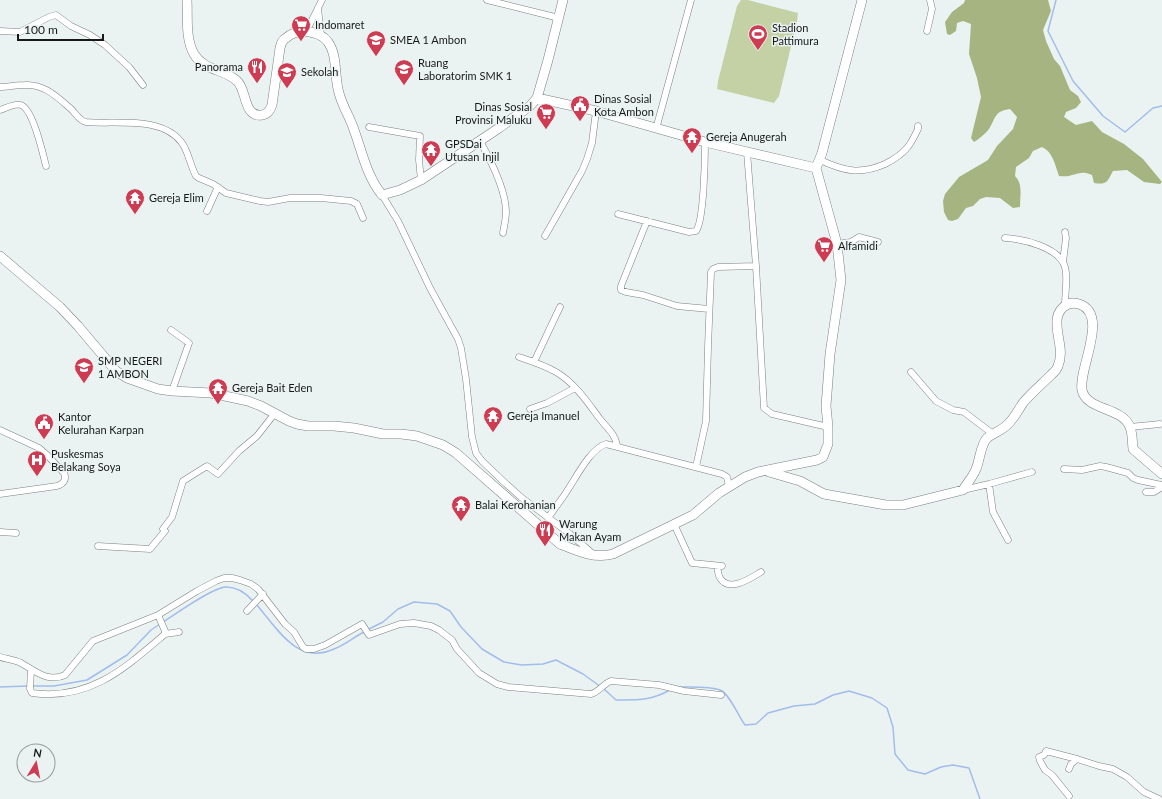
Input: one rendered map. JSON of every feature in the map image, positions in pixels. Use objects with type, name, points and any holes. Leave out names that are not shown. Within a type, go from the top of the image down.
[{"type":"street","points":[[187,0],[187,25],[193,53],[201,63],[238,81],[242,87],[247,106],[255,114],[266,114],[272,105],[278,59],[282,42],[286,37],[293,34],[306,32],[321,36],[328,42],[334,56],[338,93],[353,127],[369,175],[398,221],[430,288],[458,338],[466,379],[473,446],[476,453],[491,471],[594,555]]},
{"type":"street","points":[[306,32],[322,0]]},
{"type":"street","points":[[487,0],[559,18]]},
{"type":"street","points":[[382,195],[400,190],[421,180],[520,114],[537,98],[563,0]]},
{"type":"street","points":[[656,129],[691,0]]},
{"type":"street","points":[[0,256],[60,307],[116,371],[127,378],[147,386],[172,391],[200,392],[231,397],[261,406],[289,422],[308,426],[334,426],[354,428],[383,434],[417,436],[443,445],[456,453],[560,544],[594,555],[604,556],[613,554],[693,515],[729,486],[752,474],[822,457],[828,444],[826,406],[830,354],[841,280],[837,244],[818,164],[839,93],[862,0]]},
{"type":"street","points":[[927,31],[932,9],[930,0]]},
{"type":"street","points":[[318,8],[321,36]]},
{"type":"street","points":[[0,31],[20,32],[56,15],[71,26],[90,34],[105,45],[129,67],[143,85]]},
{"type":"street","points":[[0,87],[23,85],[40,87],[56,96],[79,118],[86,122],[143,124],[167,130],[182,144],[189,155],[196,176],[218,187],[226,193],[268,202],[290,198],[321,198],[351,201],[357,204],[363,218]]},
{"type":"street","points":[[537,98],[596,111],[656,129],[747,152],[865,171],[893,160],[902,154],[908,147],[918,129],[918,126]]},
{"type":"street","points":[[0,110],[17,104],[24,107],[33,120],[46,166]]},
{"type":"street","points":[[545,236],[582,171],[587,159],[592,143],[596,111]]},
{"type":"street","points":[[369,127],[420,136],[419,165],[421,180]]},
{"type":"street","points":[[480,141],[488,157],[505,202],[506,212],[503,233]]},
{"type":"street","points":[[618,214],[690,232],[694,232],[698,229],[701,212],[705,142]]},
{"type":"street","points":[[747,152],[756,266],[764,408],[772,414],[828,427]]},
{"type":"street","points":[[207,211],[218,187]]},
{"type":"street","points":[[647,221],[621,286],[621,290],[643,295],[677,306],[709,309]]},
{"type":"street","points":[[1064,232],[1066,238],[1063,262],[1066,272],[1065,305]]},
{"type":"street","points":[[837,244],[851,242],[860,237],[878,242]]},
{"type":"street","points":[[1005,238],[1016,239],[1039,246],[1053,253],[1063,262]]},
{"type":"street","points":[[696,467],[706,421],[711,272],[713,268],[718,267],[756,266]]},
{"type":"street","points":[[963,490],[976,469],[985,441],[1009,423],[1023,403],[1058,368],[1060,349],[1056,324],[1057,318],[1065,305],[1069,303],[1080,304],[1088,311],[1092,321],[1092,337],[1082,379],[1083,394],[1089,401],[1120,416],[1125,420],[1130,427],[1133,448],[1162,474]]},
{"type":"street","points":[[534,362],[560,307]]},
{"type":"street","points":[[171,330],[189,343],[172,391]]},
{"type":"street","points":[[518,357],[557,372],[575,388],[586,399],[615,436],[616,445]]},
{"type":"street","points":[[912,372],[936,401],[953,410],[964,412],[993,434]]},
{"type":"street","points":[[530,409],[546,403],[575,388]]},
{"type":"street","points":[[98,546],[150,549],[165,531],[163,529],[172,517],[183,481],[207,466],[218,474],[239,451],[257,436],[275,414]]},
{"type":"street","points":[[1130,427],[1160,424]]},
{"type":"street","points":[[0,430],[39,448],[64,473],[65,476],[63,483],[58,486],[0,494]]},
{"type":"street","points":[[548,518],[594,452],[605,444],[616,445],[725,475],[728,479],[729,486]]},
{"type":"street","points":[[800,481],[799,472],[804,462]]},
{"type":"street","points":[[1064,469],[1082,470],[1095,467],[1106,467],[1128,472],[1133,478],[1162,486]]},
{"type":"street","points":[[766,471],[800,481],[824,494],[886,505],[909,504],[1032,472]]},
{"type":"street","points":[[989,484],[993,512],[1008,540]]},
{"type":"street","points":[[1146,492],[1154,492],[1162,486]]},
{"type":"street","points":[[674,524],[692,562],[719,566],[720,578],[726,582],[732,584],[744,582],[761,572]]},
{"type":"street","points":[[0,532],[16,533]]},
{"type":"street","points":[[0,658],[20,663],[42,676],[52,678],[60,677],[65,675],[93,641],[159,617],[197,591],[224,578],[232,578],[251,584],[258,589],[285,624],[294,632],[303,647],[306,649],[314,649],[325,645],[363,624],[368,635],[400,624],[414,623],[431,626],[439,630],[452,640],[479,673],[497,684],[508,687],[593,694],[611,681],[670,687],[721,695]]},
{"type":"street","points":[[252,606],[263,594]]},
{"type":"street","points":[[159,617],[165,632]]},
{"type":"street","points":[[31,669],[30,691],[35,693],[65,694],[93,685],[117,674],[165,632],[180,632]]},
{"type":"street","points":[[1069,796],[1052,775],[1045,770],[1040,761],[1039,757],[1049,751],[1114,769],[1127,777],[1144,792],[1159,799]]},
{"type":"street","points":[[1069,769],[1071,764],[1077,759]]},
{"type":"green space","points":[[741,0],[748,0],[798,13],[779,96],[774,103],[717,89],[737,6]]},
{"type":"green space","points":[[965,0],[1048,0],[1051,11],[1043,30],[1046,41],[1054,59],[1060,66],[1070,90],[1078,96],[1081,102],[1076,108],[1066,112],[1064,117],[1076,125],[1092,121],[1102,132],[1124,144],[1143,159],[1162,182],[1160,184],[1144,182],[1127,170],[1113,171],[1108,180],[1102,184],[1094,183],[1092,175],[1086,173],[1059,176],[1051,155],[1042,147],[1033,151],[1029,158],[1016,167],[1015,176],[1019,183],[1020,207],[1013,208],[1000,198],[986,197],[980,199],[973,206],[966,208],[958,219],[952,221],[948,220],[944,212],[943,201],[945,194],[959,177],[988,160],[997,146],[1013,129],[1017,117],[1010,109],[1001,111],[996,116],[989,129],[982,136],[974,142],[971,138],[981,97],[977,78],[969,54],[971,24],[963,21],[957,23],[956,31],[950,35],[947,34],[945,22],[952,12],[964,3]]},
{"type":"waterway","points":[[1056,0],[1048,31],[1073,81],[1103,116],[1125,132],[1153,108],[1162,106]]},
{"type":"waterway","points":[[163,622],[185,607],[220,588],[230,587],[238,589],[253,601]]},
{"type":"waterway","points":[[367,630],[383,622],[398,609],[414,602],[437,604],[450,611],[461,627],[482,649],[504,662],[522,665],[543,664],[556,660],[583,674],[601,687]]},
{"type":"waterway","points":[[256,604],[289,642],[299,649],[309,653],[321,653],[334,649],[364,632]]},
{"type":"waterway","points":[[32,686],[54,686],[87,680],[127,655],[151,630],[160,624]]},
{"type":"waterway","points":[[0,687],[28,686]]},
{"type":"waterway","points":[[679,687],[706,687],[720,690],[730,700],[745,725],[756,724],[768,713],[794,706],[815,704],[833,695],[849,691],[872,698],[887,708],[893,727],[895,754],[908,770],[925,774],[941,767],[953,765],[969,768],[980,799]]},
{"type":"waterway","points":[[604,689],[616,700],[637,700],[650,698],[670,690]]},
{"type":"place","name":"Indomaret","points":[[301,42]]},
{"type":"place","name":"Stadion Pattimura","points":[[758,51]]},
{"type":"place","name":"SMEA 1 Ambon","points":[[376,57]]},
{"type":"place","name":"Panorama","points":[[257,84]]},
{"type":"place","name":"Ruang Laboratorim SMK 1","points":[[404,86]]},
{"type":"place","name":"Sekolah","points":[[287,89]]},
{"type":"place","name":"Dinas Sosial Kota Ambon","points":[[580,122]]},
{"type":"place","name":"Dinas Sosial Provinsi Maluku","points":[[546,130]]},
{"type":"place","name":"Gereja Anugerah","points":[[692,154]]},
{"type":"place","name":"GPSDai Utusan Injil","points":[[431,167]]},
{"type":"place","name":"Gereja Elim","points":[[135,215]]},
{"type":"place","name":"Alfamidi","points":[[824,263]]},
{"type":"place","name":"SMP NEGERI 1 AMBON","points":[[84,384]]},
{"type":"place","name":"Gereja Bait Eden","points":[[218,405]]},
{"type":"place","name":"Gereja Imanuel","points":[[493,433]]},
{"type":"place","name":"Kantor Kelurahan Karpan","points":[[44,440]]},
{"type":"place","name":"Puskesmas Belakang Soya","points":[[37,477]]},
{"type":"place","name":"Balai Kerohanian","points":[[461,522]]},
{"type":"place","name":"Warung Makan Ayam","points":[[545,547]]}]
